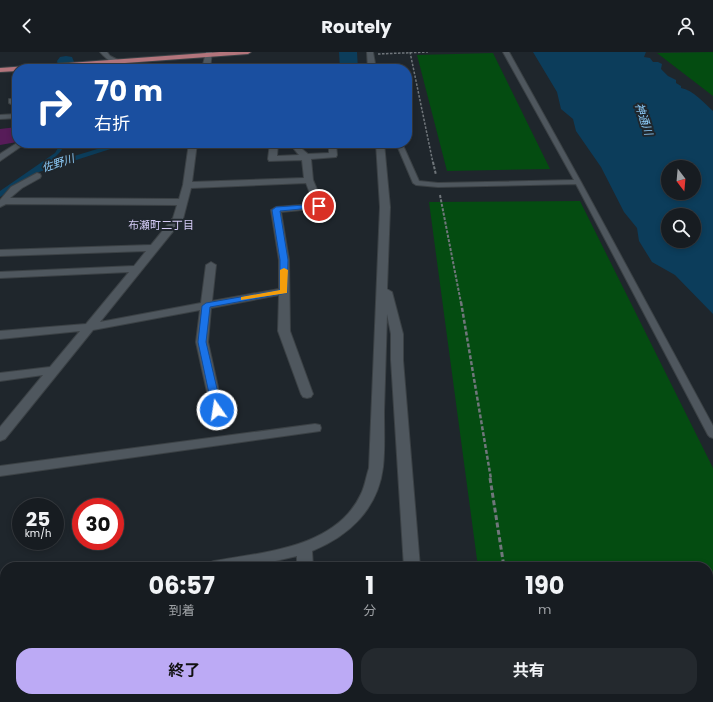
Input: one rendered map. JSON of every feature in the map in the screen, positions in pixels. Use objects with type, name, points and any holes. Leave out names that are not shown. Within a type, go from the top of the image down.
[{"type":"main road","points":[[77,64],[224,52]]},
{"type":"main road","points":[[209,53],[248,52]]},
{"type":"main road","points":[[0,70],[12,69]]},
{"type":"street","points":[[103,52],[108,57],[122,64]]},
{"type":"street","points":[[370,52],[371,64]]},
{"type":"street","points":[[207,64],[209,53]]},
{"type":"street","points":[[0,118],[12,117]]},
{"type":"street","points":[[0,158],[15,148]]},
{"type":"street","points":[[0,436],[178,219],[187,185],[192,148]]},
{"type":"street","points":[[273,148],[272,159],[332,155],[332,148]]},
{"type":"street","points":[[298,148],[306,156],[309,180],[319,206],[276,210],[284,260],[284,331],[307,394]]},
{"type":"street","points":[[241,562],[284,554],[326,539],[342,528],[356,514],[367,497],[376,468],[384,275],[385,207],[380,148]]},
{"type":"street","points":[[2,203],[18,186],[37,176]]},
{"type":"street","points":[[187,185],[309,180]]},
{"type":"street","points":[[2,203],[182,202]]},
{"type":"street","points":[[0,253],[155,248]]},
{"type":"street","points":[[211,265],[202,342],[217,410]]},
{"type":"street","points":[[0,275],[136,269]]},
{"type":"street","points":[[384,275],[397,334],[397,360],[412,562]]},
{"type":"street","points":[[0,335],[90,327],[284,291]]},
{"type":"street","points":[[0,377],[55,370]]},
{"type":"street","points":[[0,471],[315,428]]},
{"type":"street","points":[[304,548],[305,562]]},
{"type":"lane","points":[[506,52],[578,182],[713,435]]},
{"type":"lane","points":[[401,148],[416,183],[438,185],[578,182]]},
{"type":"path","points":[[410,52],[453,253],[472,358],[503,562]]},
{"type":"path","points":[[378,54],[428,52]]},
{"type":"green space","points":[[713,52],[713,96],[657,53]]},
{"type":"green space","points":[[493,53],[550,169],[447,171],[417,55]]},
{"type":"green space","points":[[580,201],[713,468],[713,562],[477,562],[429,202]]},
{"type":"water","name":"神通川","points":[[533,52],[646,52],[644,57],[650,58],[653,62],[662,64],[661,69],[668,76],[676,80],[676,83],[681,86],[681,88],[690,91],[713,111],[713,314],[675,275],[652,262],[639,241],[637,228],[624,212],[601,167],[576,131],[573,119],[561,109],[557,92]]},
{"type":"water","points":[[58,148],[62,148],[48,164],[101,148],[113,148],[39,172],[0,197],[0,191],[55,153]]},
{"type":"building","points":[[12,128],[12,143],[0,145],[0,129]]},
{"type":"waterway","name":"佐野川","points":[[348,52],[349,64]]},
{"type":"slow traffic","points":[[244,299],[284,291],[284,270]]},
{"type":"district","name":"布瀬町二丁目","points":[[161,225]]},
{"type":"route","points":[[217,410],[202,342],[206,306],[284,291],[284,260],[276,210],[319,206]]}]
